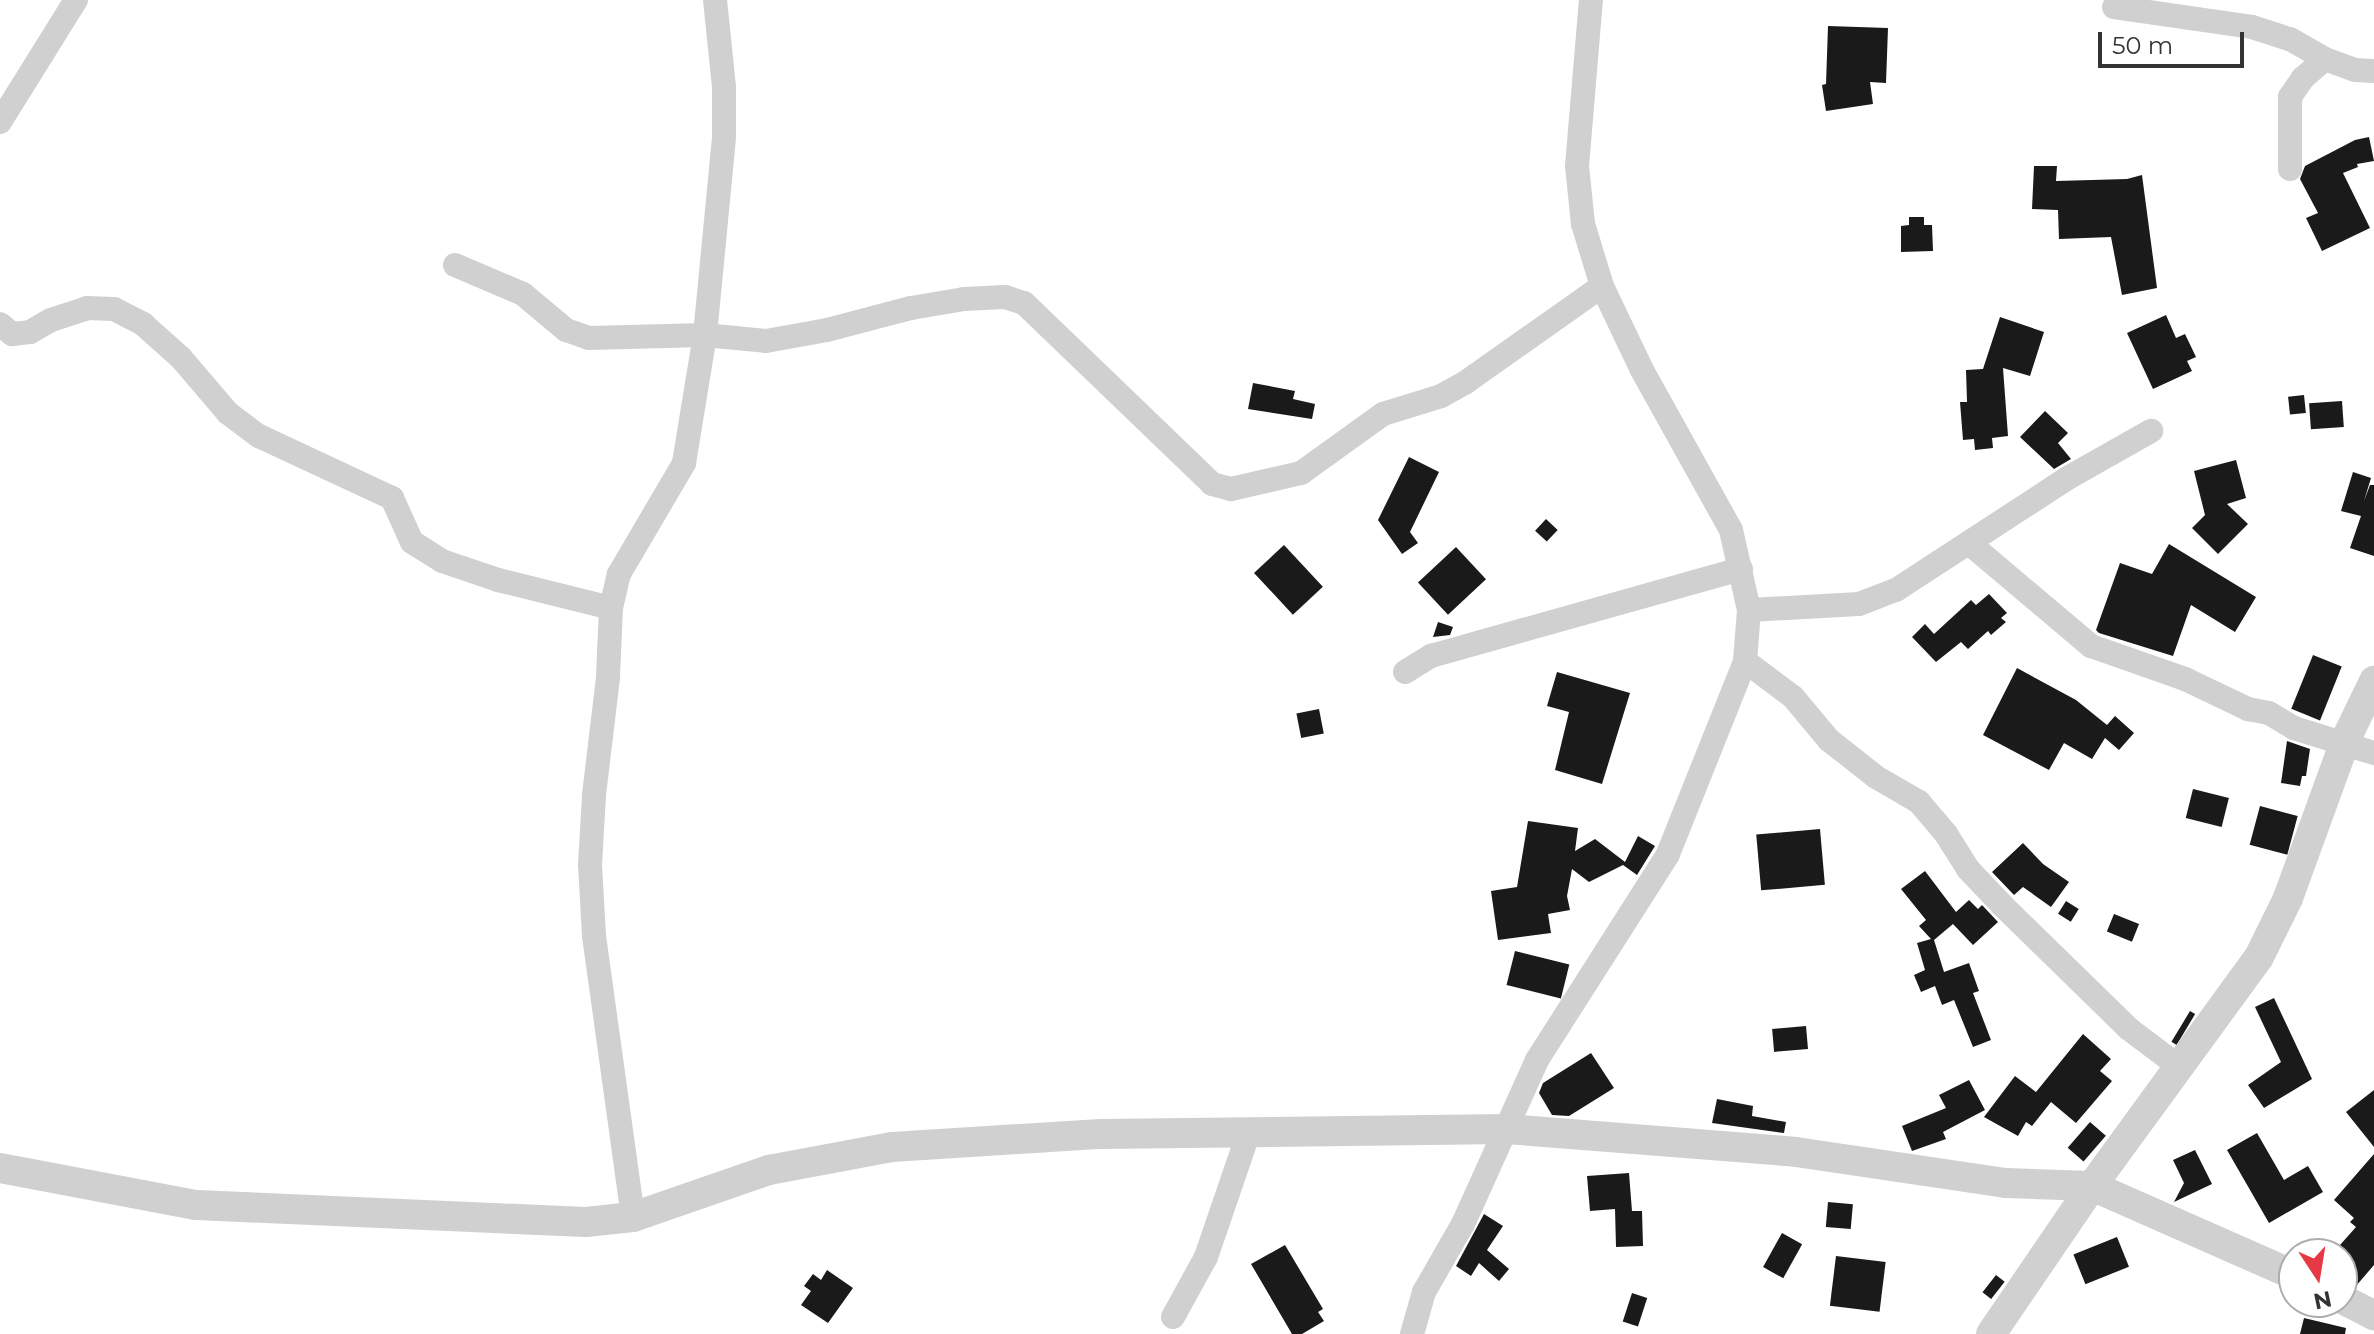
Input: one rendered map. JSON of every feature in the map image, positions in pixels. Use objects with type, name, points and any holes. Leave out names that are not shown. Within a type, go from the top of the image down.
[{"type":"street","points":[[0,122],[76,0]]},
{"type":"street","points":[[633,1217],[594,936],[590,865],[611,608],[619,574],[684,463],[705,335],[724,136],[724,87],[715,0]]},
{"type":"street","points":[[1412,1334],[1424,1292],[1463,1224],[1537,1060],[1668,854],[1745,661],[1749,610],[1731,530],[1642,370],[1602,286],[1583,224],[1577,166],[1591,0]]},
{"type":"street","points":[[2114,7],[2194,8],[2290,39],[2325,59],[2355,70],[2374,71]]},
{"type":"street","points":[[2290,169],[2290,97],[2303,78],[2325,59]]},
{"type":"street","points":[[455,265],[523,294],[566,330],[589,338],[705,335],[766,341],[827,330],[911,308],[964,299],[1005,297],[1024,303],[1212,484],[1231,489],[1301,473],[1383,414],[1454,389],[1602,286]]},
{"type":"street","points":[[0,324],[12,334],[30,332],[51,320],[87,308],[114,309],[143,324],[181,358],[228,413],[259,436],[392,498],[412,542],[442,561],[498,580],[611,608]]},
{"type":"street","points":[[1749,610],[1859,604],[1896,590],[2066,479],[2151,431]]},
{"type":"street","points":[[1969,543],[2091,646],[2185,679],[2248,709],[2269,713],[2294,728],[2345,741],[2374,753]]},
{"type":"street","points":[[1405,672],[1431,656],[1741,569]]},
{"type":"street","points":[[1745,661],[1793,697],[1829,740],[1876,777],[1919,802],[1946,834],[1968,869],[2002,905],[2129,1029],[2181,1068]]},
{"type":"street","points":[[1991,1334],[2092,1186],[2259,957],[2288,898],[2345,741],[2374,681]]},
{"type":"street","points":[[0,1168],[196,1205],[586,1222],[633,1217],[769,1170],[892,1147],[1101,1134],[1506,1129],[1667,1139],[1796,1152],[2006,1183],[2092,1186],[2278,1268]]},
{"type":"street","points":[[1173,1317],[1206,1257],[1248,1134]]},
{"type":"building","points":[[1828,26],[1888,28],[1886,83],[1870,82],[1873,104],[1826,111],[1822,85],[1826,84]]},
{"type":"building","points":[[2369,137],[2374,161],[2357,164],[2358,167],[2343,173],[2370,228],[2322,251],[2306,218],[2318,213],[2300,179],[2305,166],[2355,140]]},
{"type":"building","points":[[2034,166],[2057,166],[2056,181],[2127,179],[2142,175],[2157,288],[2122,295],[2111,237],[2059,239],[2058,210],[2032,209]]},
{"type":"building","points":[[1909,217],[1924,217],[1924,225],[1932,225],[1933,251],[1901,252],[1901,226],[1909,225]]},
{"type":"building","points":[[2166,315],[2176,338],[2185,334],[2196,357],[2187,361],[2192,371],[2153,389],[2127,333]]},
{"type":"building","points":[[2000,317],[2044,332],[2030,376],[2003,368],[2008,436],[1992,438],[1993,448],[1975,450],[1974,439],[1963,440],[1960,402],[1967,402],[1966,370],[1983,369]]},
{"type":"building","points":[[1253,383],[1295,391],[1293,399],[1315,404],[1312,419],[1248,409]]},
{"type":"building","points":[[2304,395],[2306,413],[2290,415],[2288,397]]},
{"type":"building","points":[[2342,401],[2344,427],[2311,429],[2309,403]]},
{"type":"building","points":[[2045,411],[2068,433],[2058,443],[2071,459],[2054,469],[2020,437]]},
{"type":"building","points":[[1409,457],[1439,472],[1410,532],[1418,543],[1402,554],[1378,520]]},
{"type":"building","points":[[2236,460],[2246,498],[2227,504],[2248,524],[2218,554],[2192,528],[2205,515],[2194,471]]},
{"type":"building","points":[[2353,472],[2371,478],[2364,501],[2370,485],[2374,485],[2374,556],[2350,548],[2361,516],[2341,511]]},
{"type":"building","points":[[1546,519],[1558,530],[1547,542],[1535,531]]},
{"type":"building","points":[[2169,544],[2256,597],[2235,632],[2191,605],[2173,656],[2099,633],[2096,630],[2120,563],[2152,574]]},
{"type":"building","points":[[1284,545],[1323,587],[1293,615],[1254,573]]},
{"type":"building","points":[[1456,547],[1486,579],[1448,615],[1418,582]]},
{"type":"building","points":[[1989,594],[2007,613],[2001,618],[2006,622],[1991,635],[1988,631],[1968,649],[1961,642],[1936,662],[1912,637],[1925,624],[1934,634],[1971,600],[1976,605]]},
{"type":"building","points":[[1438,622],[1453,627],[1450,635],[1433,637]]},
{"type":"building","points":[[2313,655],[2342,667],[2320,720],[2291,709]]},
{"type":"building","points":[[2017,668],[2076,700],[2107,725],[2115,716],[2134,733],[2119,750],[2105,738],[2092,759],[2064,743],[2049,770],[1983,735]]},
{"type":"building","points":[[1557,672],[1630,693],[1602,784],[1555,770],[1569,712],[1547,706]]},
{"type":"building","points":[[1319,709],[1324,734],[1301,738],[1296,713]]},
{"type":"building","points":[[2287,741],[2310,749],[2306,776],[2302,776],[2300,786],[2281,783]]},
{"type":"building","points":[[2193,789],[2229,798],[2222,827],[2186,818]]},
{"type":"building","points":[[2260,806],[2298,816],[2287,855],[2250,845]]},
{"type":"building","points":[[1528,821],[1578,828],[1575,851],[1595,839],[1625,862],[1638,836],[1655,846],[1637,875],[1623,865],[1589,882],[1572,869],[1567,896],[1570,910],[1548,914],[1551,933],[1498,940],[1491,891],[1517,887]]},
{"type":"building","points":[[1820,829],[1825,885],[1761,890],[1756,835]]},
{"type":"building","points":[[2023,843],[2043,864],[2069,882],[2051,907],[2023,887],[2014,895],[1992,872]]},
{"type":"building","points":[[1925,871],[1956,912],[1969,900],[1978,909],[1982,905],[1998,922],[1973,945],[1953,924],[1934,940],[1944,972],[1969,963],[1979,991],[1973,993],[1991,1040],[1973,1047],[1954,1000],[1942,1005],[1935,986],[1921,992],[1914,975],[1925,970],[1917,943],[1931,939],[1919,926],[1926,920],[1901,889]]},
{"type":"building","points":[[2066,901],[2079,909],[2071,922],[2058,914]]},
{"type":"building","points":[[2114,914],[2139,924],[2132,942],[2107,932]]},
{"type":"building","points":[[1515,951],[1569,965],[1561,999],[1507,985]]},
{"type":"building","points":[[2274,998],[2312,1079],[2264,1108],[2248,1085],[2281,1062],[2255,1007]]},
{"type":"building","points":[[2190,1011],[2195,1014],[2177,1045],[2171,1042]]},
{"type":"building","points":[[1806,1026],[1808,1049],[1774,1052],[1772,1029]]},
{"type":"building","points":[[2083,1034],[2111,1059],[2100,1071],[2112,1081],[2076,1123],[2051,1102],[2032,1126],[2026,1122],[2018,1136],[1984,1117],[2015,1076],[2036,1092]]},
{"type":"building","points":[[1591,1053],[1614,1088],[1569,1116],[1552,1115],[1539,1093],[1543,1083]]},
{"type":"building","points":[[1969,1080],[1985,1110],[1943,1132],[1946,1139],[1912,1151],[1902,1126],[1946,1108],[1939,1095]]},
{"type":"building","points":[[2374,1090],[2374,1147],[2346,1112]]},
{"type":"building","points":[[1717,1099],[1753,1106],[1752,1116],[1786,1122],[1784,1133],[1712,1123]]},
{"type":"building","points":[[2090,1122],[2106,1136],[2084,1161],[2068,1148]]},
{"type":"building","points":[[2257,1133],[2284,1180],[2308,1166],[2323,1192],[2269,1223],[2227,1150]]},
{"type":"building","points":[[2195,1150],[2212,1184],[2174,1202],[2184,1183],[2173,1160]]},
{"type":"building","points":[[2374,1154],[2374,1265],[2358,1284],[2358,1238],[2346,1238],[2356,1227],[2350,1222],[2354,1218],[2334,1200]]},
{"type":"building","points":[[1629,1173],[1632,1211],[1642,1211],[1643,1246],[1616,1247],[1615,1209],[1590,1211],[1587,1176]]},
{"type":"building","points":[[1828,1202],[1853,1204],[1851,1229],[1826,1227]]},
{"type":"building","points":[[1484,1214],[1503,1226],[1487,1250],[1509,1269],[1499,1281],[1479,1263],[1471,1276],[1456,1266]]},
{"type":"building","points":[[1782,1233],[1802,1244],[1783,1278],[1763,1267]]},
{"type":"building","points":[[2117,1237],[2129,1267],[2085,1284],[2073,1255]]},
{"type":"building","points":[[1285,1245],[1323,1309],[1318,1312],[1324,1321],[1302,1334],[1292,1334],[1251,1264]]},
{"type":"building","points":[[1836,1256],[1886,1262],[1880,1312],[1830,1306]]},
{"type":"building","points":[[827,1270],[853,1288],[828,1323],[801,1305],[811,1291],[804,1286],[813,1274],[821,1280]]},
{"type":"building","points":[[1996,1275],[2005,1282],[1991,1299],[1982,1292]]},
{"type":"building","points":[[1632,1293],[1647,1298],[1638,1326],[1623,1322]]},
{"type":"building","points":[[2304,1318],[2346,1328],[2345,1334],[2300,1334]]}]
